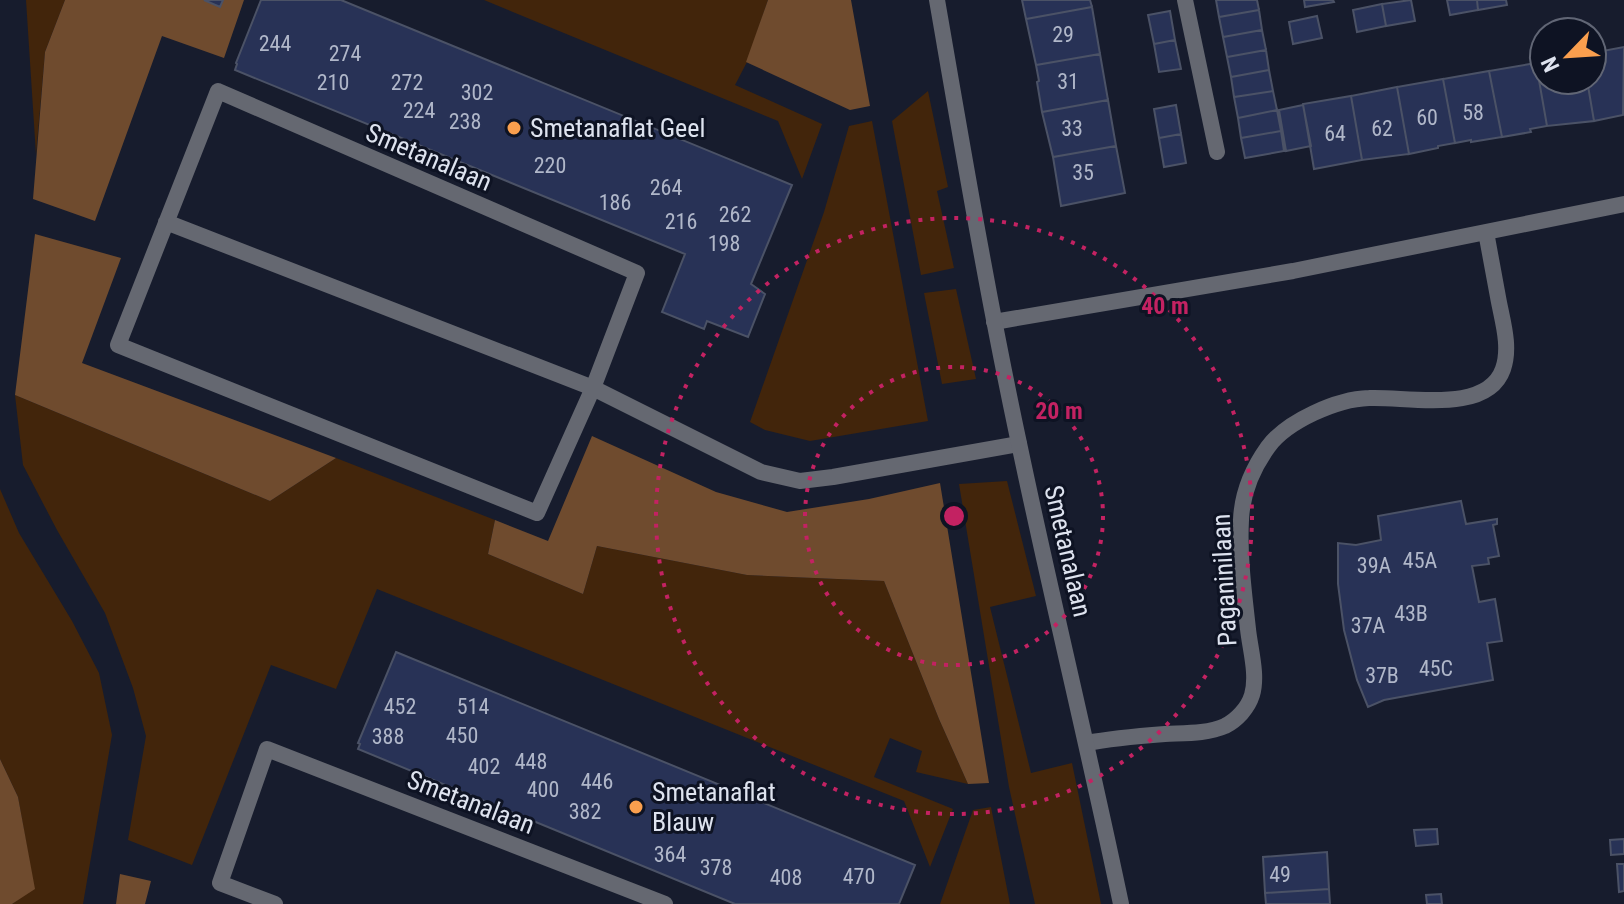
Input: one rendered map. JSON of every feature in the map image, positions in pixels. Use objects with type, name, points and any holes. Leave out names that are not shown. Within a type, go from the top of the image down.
[{"type":"street","name":"Smetanalaan","points":[[937,0],[984,273],[1121,904]]},
{"type":"street","points":[[1185,0],[1217,152]]},
{"type":"street","name":"Smetanalaan","points":[[218,91],[637,273],[593,388],[537,513],[118,345],[166,222],[218,91]]},
{"type":"street","points":[[994,322],[1293,271],[1624,204]]},
{"type":"street","points":[[166,222],[593,388],[761,472],[800,481],[1019,444]]},
{"type":"street","name":"Paganinilaan","points":[[1087,743],[1211,731],[1236,720],[1252,695],[1254,675],[1241,558],[1241,519],[1245,493],[1254,470],[1269,445],[1284,431],[1329,407],[1368,398],[1451,400],[1472,396],[1492,386],[1503,370],[1506,334],[1486,232]]},
{"type":"street","name":"Smetanalaan","points":[[275,904],[220,883],[267,749],[665,904]]},
{"type":"shaded area","points":[[26,0],[65,0],[45,52],[36,155]]},
{"type":"shaded area","points":[[65,0],[244,0],[224,58],[162,36],[95,221],[33,199],[45,52]]},
{"type":"shaded area","points":[[484,0],[768,0],[747,62],[735,85],[822,124],[802,179],[778,121]]},
{"type":"shaded area","points":[[768,0],[851,0],[870,106],[850,110],[746,62]]},
{"type":"shaded area","points":[[928,91],[948,187],[937,191],[954,268],[921,275],[892,121]]},
{"type":"shaded area","points":[[872,121],[928,421],[810,441],[765,430],[750,422],[824,212],[849,126]]},
{"type":"shaded area","points":[[35,234],[121,258],[82,363],[336,458],[270,501],[15,395]]},
{"type":"shaded area","points":[[956,289],[976,379],[942,384],[924,293]]},
{"type":"shaded area","points":[[15,395],[270,501],[336,458],[495,520],[488,554],[583,594],[597,546],[747,575],[884,581],[968,784],[916,772],[922,751],[890,738],[874,777],[953,809],[930,867],[904,801],[377,589],[336,689],[271,665],[192,865],[128,840],[146,736],[133,688],[105,613],[23,465]]},
{"type":"shaded area","points":[[592,436],[716,492],[787,512],[869,499],[940,483],[989,783],[968,784],[884,581],[747,575],[597,546],[583,594],[488,554],[495,520],[548,541]]},
{"type":"shaded area","points":[[1007,481],[1036,596],[990,607],[1031,773],[1072,763],[1101,904],[1035,904],[1009,787],[959,484]]},
{"type":"shaded area","points":[[0,489],[19,533],[99,673],[112,735],[83,904],[12,904],[34,888],[18,797],[0,759]]},
{"type":"shaded area","points":[[0,759],[18,797],[35,889],[12,904],[0,904]]},
{"type":"shaded area","points":[[991,807],[1010,904],[940,904],[973,810]]},
{"type":"shaded area","points":[[120,874],[151,881],[145,904],[116,904]]},
{"type":"building","points":[[204,0],[223,0],[220,7]]},
{"type":"building","name":"Smetanaflat Geel","points":[[261,0],[341,0],[792,185],[751,284],[765,294],[748,337],[707,321],[704,329],[662,312],[685,254],[235,70]]},
{"type":"building","points":[[1022,0],[1090,0],[1092,7],[1026,19]]},
{"type":"building","points":[[1216,0],[1257,0],[1259,10],[1219,17]]},
{"type":"building","points":[[1304,0],[1333,0],[1334,2],[1305,7]]},
{"type":"building","points":[[1411,0],[1415,21],[1386,26],[1382,4]]},
{"type":"building","points":[[1447,0],[1477,0],[1478,10],[1450,15]]},
{"type":"building","points":[[1477,0],[1506,0],[1507,5],[1478,10]]},
{"type":"building","points":[[1382,4],[1386,26],[1357,32],[1353,10]]},
{"type":"building","points":[[1092,7],[1100,54],[1036,65],[1026,19]]},
{"type":"building","points":[[1259,10],[1262,30],[1223,37],[1219,17]]},
{"type":"building","points":[[1170,11],[1175,40],[1154,44],[1148,15]]},
{"type":"building","points":[[1317,16],[1322,38],[1293,44],[1289,22]]},
{"type":"building","points":[[1262,30],[1266,50],[1227,57],[1223,37]]},
{"type":"building","points":[[1175,40],[1181,69],[1159,72],[1154,44]]},
{"type":"building","points":[[1624,47],[1623,115],[1594,121],[1590,96],[1608,96],[1608,50]]},
{"type":"building","points":[[1266,50],[1269,70],[1231,77],[1227,57]]},
{"type":"building","points":[[1100,54],[1108,100],[1042,112],[1036,65]]},
{"type":"building","points":[[1528,64],[1528,96],[1542,96],[1547,126],[1502,137],[1489,71]]},
{"type":"building","points":[[1269,70],[1273,91],[1234,97],[1231,77]]},
{"type":"building","points":[[1489,71],[1502,137],[1455,143],[1443,79]]},
{"type":"building","points":[[1443,79],[1455,143],[1409,154],[1397,87]]},
{"type":"building","points":[[1397,87],[1409,154],[1362,160],[1351,96]]},
{"type":"building","points":[[1273,91],[1277,110],[1238,118],[1234,97]]},
{"type":"building","points":[[1351,96],[1362,160],[1314,169],[1303,104]]},
{"type":"building","points":[[1542,96],[1590,96],[1594,121],[1547,126]]},
{"type":"building","points":[[1108,100],[1116,146],[1053,157],[1042,112]]},
{"type":"building","points":[[1176,105],[1181,134],[1159,138],[1154,109]]},
{"type":"building","points":[[1303,105],[1311,146],[1286,151],[1279,110]]},
{"type":"building","points":[[1277,110],[1281,131],[1241,138],[1238,118]]},
{"type":"building","points":[[1281,131],[1284,151],[1245,158],[1241,138]]},
{"type":"building","points":[[1181,134],[1186,163],[1164,167],[1159,138]]},
{"type":"building","points":[[1116,146],[1125,193],[1061,206],[1053,157]]},
{"type":"building","points":[[1461,501],[1466,524],[1497,519],[1497,524],[1493,525],[1499,556],[1488,558],[1489,564],[1472,566],[1479,602],[1495,599],[1502,641],[1487,643],[1493,680],[1384,700],[1368,707],[1357,680],[1344,630],[1338,584],[1338,543],[1356,545],[1381,540],[1378,516]]},
{"type":"building","name":"Smetanaflat Blauw","points":[[396,652],[915,865],[899,904],[735,904],[358,749]]},
{"type":"building","points":[[1437,829],[1438,844],[1416,846],[1414,830]]},
{"type":"building","points":[[1624,839],[1624,854],[1611,855],[1610,840]]},
{"type":"building","points":[[1327,852],[1329,889],[1265,893],[1263,857]]},
{"type":"building","points":[[1617,864],[1624,864],[1624,891],[1619,892]]},
{"type":"building","points":[[1329,889],[1330,904],[1266,904],[1265,893]]},
{"type":"building","points":[[1441,894],[1442,904],[1427,904],[1426,895]]},
{"type":"place","name":"Smetanaflat Geel","points":[[514,128]]},
{"type":"place","name":"Smetanaflat Blauw","points":[[636,807]]}]
